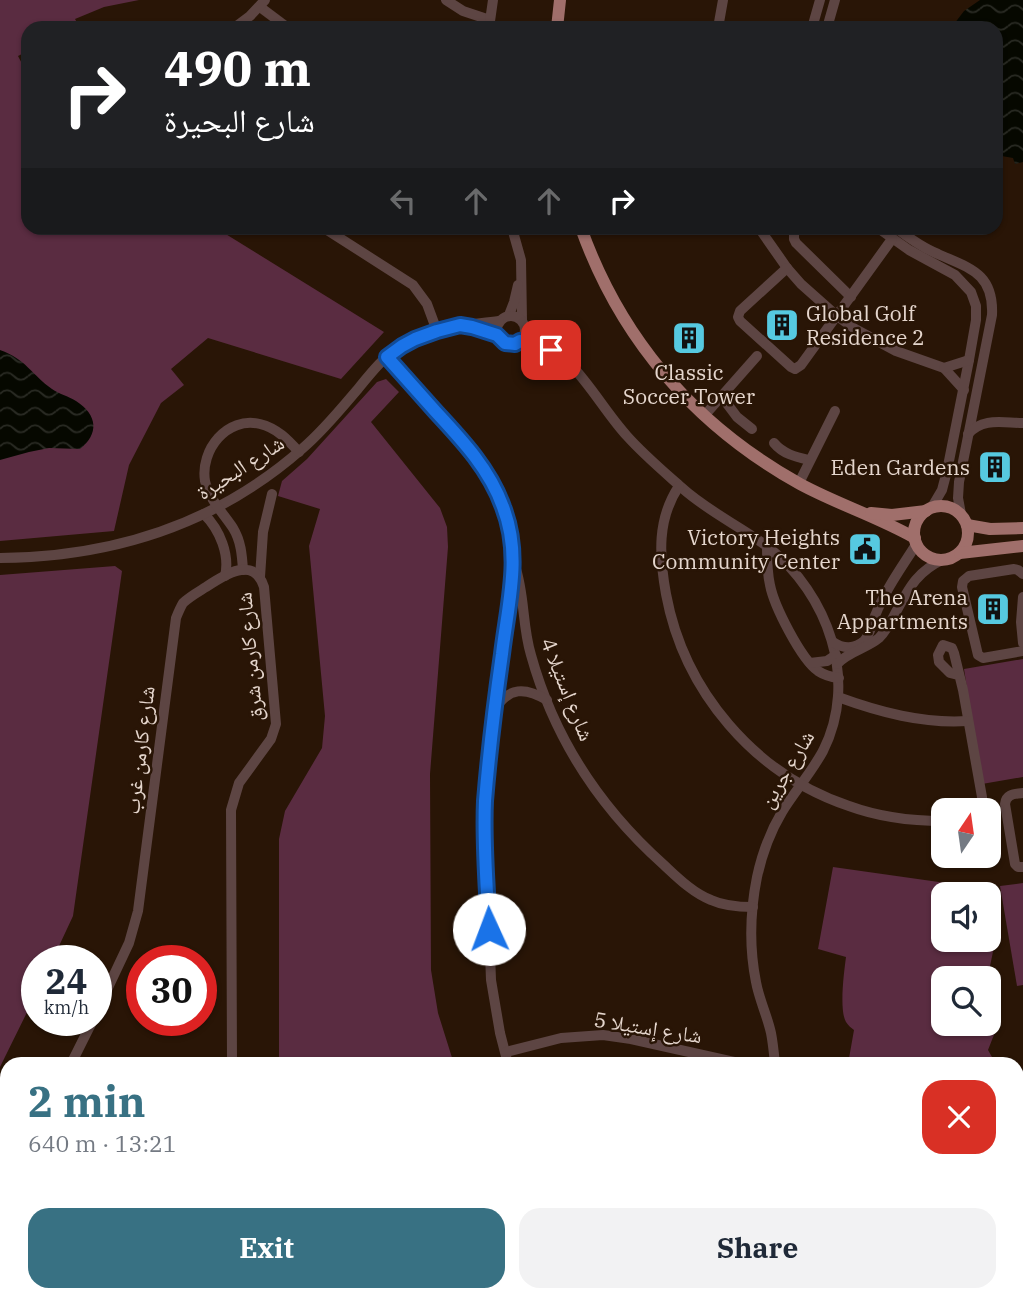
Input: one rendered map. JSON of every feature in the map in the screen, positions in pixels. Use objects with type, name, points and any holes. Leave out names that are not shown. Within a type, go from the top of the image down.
[{"type":"main road","points":[[558,21],[560,0]]},
{"type":"main road","points":[[584,235],[602,278],[631,330],[666,377],[705,416],[751,454],[799,483],[893,527],[916,541],[925,554],[937,559],[950,558],[960,552],[1022,547]]},
{"type":"main road","points":[[850,509],[892,516],[947,506],[955,509],[964,519],[1001,530],[1023,528]]},
{"type":"main road","points":[[916,541],[916,523],[929,509]]},
{"type":"main road","points":[[960,552],[967,540],[964,519]]},
{"type":"street","points":[[446,0],[483,21]]},
{"type":"street","points":[[490,21],[493,0]]},
{"type":"street","points":[[719,21],[723,0]]},
{"type":"street","points":[[814,21],[820,0]]},
{"type":"street","points":[[829,21],[835,0]]},
{"type":"street","points":[[242,21],[262,3],[281,21]]},
{"type":"street","points":[[335,235],[414,285],[427,304],[437,331]]},
{"type":"street","points":[[514,235],[521,271],[523,338],[515,344],[505,343],[496,330],[514,302],[521,271]]},
{"type":"street","points":[[764,235],[787,268],[837,316],[886,346],[944,368],[964,390]]},
{"type":"street","points":[[794,235],[796,243],[851,297]]},
{"type":"street","points":[[887,235],[955,275],[971,292],[976,306],[964,390],[945,481],[929,509]]},
{"type":"street","points":[[906,235],[926,248],[967,266],[981,277],[989,290],[992,314],[958,490],[959,506],[964,519]]},
{"type":"street","points":[[787,268],[738,315],[740,321],[795,369],[801,365],[892,239]]},
{"type":"street","points":[[504,318],[518,317],[524,325]]},
{"type":"street","name":"شارع البحيرة","points":[[0,558],[58,556],[118,545],[147,537],[204,514],[253,486],[299,452],[387,357],[402,346],[437,331],[504,318]]},
{"type":"street","name":"شارع البحيرة","points":[[460,325],[497,335]]},
{"type":"street","name":"شارع جرين","points":[[524,325],[575,370],[627,436],[679,486],[767,547],[786,564],[804,584],[833,642],[839,678],[832,727],[825,747],[782,813],[767,842],[759,867],[753,907],[752,961],[756,985],[771,1033],[774,1057]]},
{"type":"street","name":"شارع جرين","points":[[520,341],[557,353]]},
{"type":"street","points":[[705,416],[757,356]]},
{"type":"street","points":[[387,357],[461,440],[491,479],[501,500],[513,549],[514,562],[485,803],[491,980],[507,1057]]},
{"type":"street","points":[[944,368],[969,360]]},
{"type":"street","points":[[722,397],[737,418],[752,429]]},
{"type":"street","points":[[975,401],[982,414],[995,422]]},
{"type":"street","points":[[799,483],[835,411]]},
{"type":"street","name":"شارع كارمن شرق","points":[[232,1057],[231,810],[239,783],[271,739],[276,724],[264,587],[260,577],[251,571],[243,570],[242,552],[237,536],[208,490],[204,469],[206,458],[216,440],[230,428],[249,422],[268,426],[285,437],[299,452]]},
{"type":"street","points":[[968,434],[980,424],[1023,423]]},
{"type":"street","points":[[775,443],[788,454],[809,460]]},
{"type":"street","points":[[679,486],[671,498],[662,524],[668,605],[687,660],[712,704],[744,741],[787,777],[837,802],[860,810],[901,818],[931,820]]},
{"type":"street","points":[[260,577],[263,532],[272,494]]},
{"type":"street","points":[[204,514],[216,529],[226,557],[225,576]]},
{"type":"street","points":[[833,642],[851,647],[863,642],[870,632],[890,584],[916,541]]},
{"type":"street","points":[[767,547],[769,582],[780,613],[810,663],[823,674],[839,678]]},
{"type":"street","points":[[810,663],[845,657],[878,638],[889,625],[908,588],[930,566],[944,559]]},
{"type":"street","name":"شارع إستيلا 4","points":[[514,562],[519,576],[528,644],[547,700],[562,735],[609,810],[635,839],[699,895],[720,904],[753,907]]},
{"type":"street","points":[[769,582],[774,573],[786,564]]},
{"type":"street","points":[[1023,574],[1014,569],[970,576],[964,579],[962,584],[978,655],[983,658],[1023,651]]},
{"type":"street","name":"شارع كارمن غرب","points":[[112,979],[129,943],[138,911],[176,618],[188,599],[230,573],[243,570]]},
{"type":"street","points":[[1023,597],[1023,643]]},
{"type":"street","points":[[877,610],[884,616],[893,617]]},
{"type":"street","points":[[958,675],[982,798]]},
{"type":"street","points":[[495,710],[506,696],[519,691],[534,693],[547,700]]},
{"type":"street","points":[[838,697],[906,717],[936,721],[968,720]]},
{"type":"street","points":[[1023,793],[1009,795],[1005,804],[1015,864],[1023,867]]},
{"type":"street","name":"شارع إستيلا 5","points":[[506,1052],[561,1038],[603,1035],[712,1057]]},
{"type":"street","points":[[74,1057],[85,1036]]},
{"type":"shaded area","points":[[0,0],[139,0],[104,7],[75,19],[76,21],[21,21],[21,54],[18,56],[21,62],[21,235],[227,235],[384,332],[341,379],[208,338],[171,369],[184,385],[161,403],[129,465],[114,531],[0,541]]},
{"type":"shaded area","points":[[386,379],[399,392],[371,422],[440,508],[447,527],[448,547],[430,774],[431,970],[438,1013],[452,1057],[279,1057],[279,839],[285,811],[322,748],[325,716],[309,546],[320,509],[278,496],[282,481],[307,459],[377,382]]},
{"type":"shaded area","points":[[115,566],[122,571],[73,916],[59,945],[21,945],[21,1024],[5,1057],[0,1057],[0,575]]},
{"type":"shaded area","points":[[1023,659],[1023,777],[982,784],[964,669]]},
{"type":"shaded area","points":[[833,867],[939,882],[931,882],[931,952],[993,952],[990,966],[931,966],[931,1036],[994,1036],[988,1050],[992,1057],[849,1057],[854,1030],[846,1022],[843,1009],[846,957],[818,949]]},
{"type":"shaded area","points":[[1023,883],[1023,985],[1017,986],[1001,886]]},
{"type":"water","points":[[980,0],[1023,0],[1023,162],[1015,164],[1013,158],[1003,156],[1003,21],[956,21],[964,11]]},
{"type":"water","points":[[0,350],[16,358],[45,384],[76,401],[89,412],[93,431],[80,449],[49,448],[0,460]]},
{"type":"place","name":"Global Golf Residence 2","points":[[782,325]]},
{"type":"place","name":"Classic Soccer Tower","points":[[689,338]]},
{"type":"place","name":"Eden Gardens","points":[[995,467]]},
{"type":"place","name":"Victory Heights Community Center","points":[[865,549]]},
{"type":"place","name":"The Arena Appartments","points":[[993,609]]},
{"type":"route","points":[[489,929],[485,803],[513,573],[511,536],[498,493],[482,466],[387,357],[415,339],[460,325],[497,335],[505,343],[515,344],[520,341],[551,350]]}]
